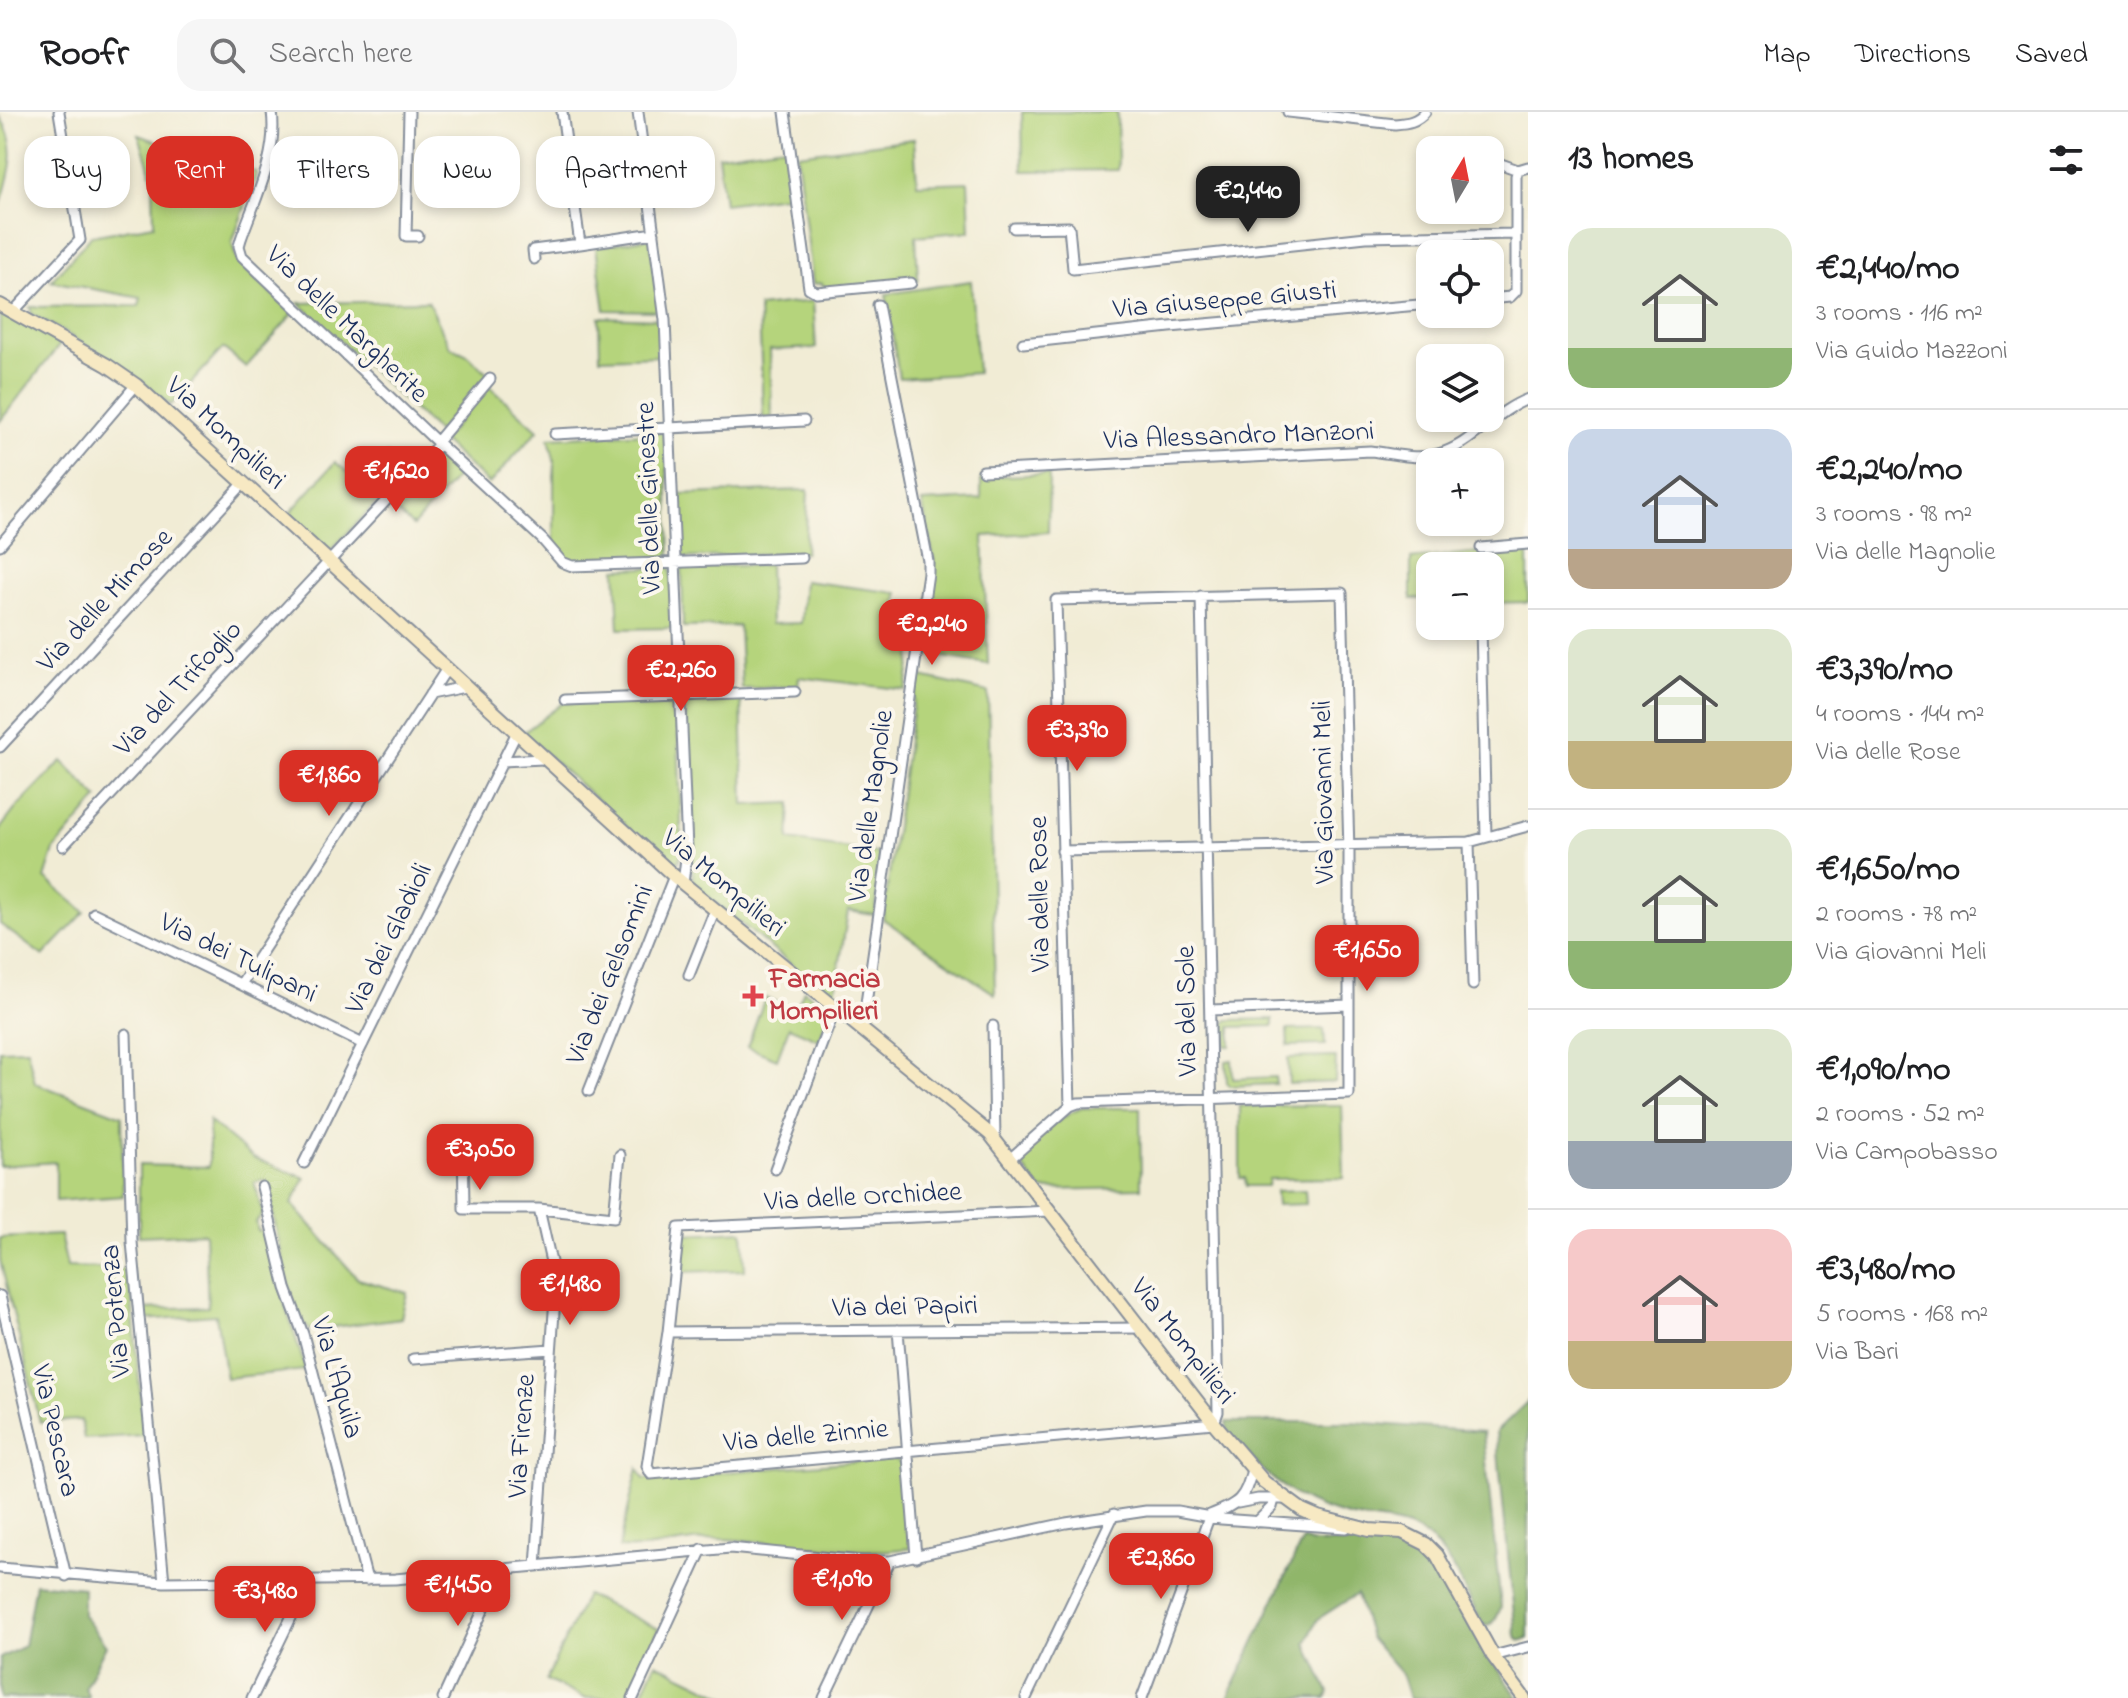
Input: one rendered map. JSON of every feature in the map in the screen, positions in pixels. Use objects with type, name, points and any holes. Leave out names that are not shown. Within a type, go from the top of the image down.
[{"type":"street","points":[[13,312],[80,240],[59,112]]},
{"type":"street","name":"Via delle Margherite","points":[[272,112],[270,158],[241,239],[239,246],[242,256],[542,539],[562,562],[572,566],[802,558]]},
{"type":"street","points":[[409,112],[406,236],[418,236]]},
{"type":"street","points":[[562,112],[580,244]]},
{"type":"street","name":"Via delle Ginestre","points":[[638,112],[665,320],[687,849],[679,880]]},
{"type":"street","points":[[794,112],[786,112],[809,288],[816,292],[911,283]]},
{"type":"street","points":[[1288,112],[1395,124],[1409,123],[1425,112]]},
{"type":"street","points":[[1504,298],[1516,291],[1516,176],[1523,168]]},
{"type":"street","points":[[1014,228],[1069,227],[1073,269],[1366,237],[1515,234]]},
{"type":"street","points":[[534,259],[533,250],[654,233]]},
{"type":"street","name":"Via Mompilieri","points":[[0,305],[107,365],[136,385],[679,880],[995,1140],[1214,1423],[1278,1497],[1318,1517],[1369,1530],[1402,1532],[1426,1544],[1437,1555],[1493,1656],[1524,1698]]},
{"type":"street","name":"Via delle Magnolie","points":[[862,1031],[928,573],[878,305]]},
{"type":"street","name":"Via Giuseppe Giusti","points":[[1023,343],[1416,305]]},
{"type":"street","name":"Via del Trifoglio","points":[[63,846],[438,443],[490,379]]},
{"type":"street","points":[[0,545],[136,385]]},
{"type":"street","name":"Via Alessandro Manzoni","points":[[983,471],[1370,451],[1420,457],[1439,454],[1528,399]]},
{"type":"street","points":[[555,434],[804,421]]},
{"type":"street","name":"Via delle Mimose","points":[[0,747],[243,484]]},
{"type":"street","points":[[1481,548],[1528,544]]},
{"type":"street","name":"Via delle Rose","points":[[1070,1106],[1056,600],[1342,593]]},
{"type":"street","name":"Via Giovanni Meli","points":[[1070,1106],[1078,1103],[1349,1094],[1349,845],[1342,593]]},
{"type":"street","name":"Via del Sole","points":[[1201,596],[1218,1412],[1214,1423]]},
{"type":"street","points":[[1481,640],[1486,837]]},
{"type":"street","points":[[241,984],[446,670]]},
{"type":"street","points":[[430,694],[465,687]]},
{"type":"street","points":[[565,700],[795,692]]},
{"type":"street","name":"Via dei Gladioli","points":[[304,1163],[516,734]]},
{"type":"street","points":[[502,761],[543,759]]},
{"type":"street","points":[[1062,851],[1469,842],[1528,826]]},
{"type":"street","points":[[1469,842],[1473,985]]},
{"type":"street","name":"Via dei Gelsomini","points":[[589,1091],[679,880]]},
{"type":"street","points":[[689,975],[715,910]]},
{"type":"street","name":"Via dei Tulipani","points":[[94,913],[363,1044]]},
{"type":"street","points":[[1210,1010],[1349,1005]]},
{"type":"street","points":[[775,1169],[835,1009]]},
{"type":"street","points":[[993,1026],[995,1140]]},
{"type":"street","name":"Via Potenza","points":[[126,1034],[132,1242],[164,1582]]},
{"type":"street","points":[[1011,1158],[1070,1106]]},
{"type":"street","points":[[463,1134],[464,1209],[539,1209],[614,1217],[620,1155]]},
{"type":"street","name":"Via L'Aquila","points":[[262,1187],[286,1288],[303,1334],[367,1580]]},
{"type":"street","name":"Via Firenze","points":[[536,1566],[556,1284],[539,1209]]},
{"type":"street","name":"Via delle Orchidee","points":[[679,1228],[1049,1211]]},
{"type":"street","name":"Via delle Zinnie","points":[[679,1228],[668,1332],[647,1466],[651,1474],[1214,1423]]},
{"type":"street","name":"Via Pescara","points":[[0,1296],[66,1576]]},
{"type":"street","name":"Via dei Papiri","points":[[668,1332],[1142,1328]]},
{"type":"street","points":[[898,1330],[916,1557]]},
{"type":"street","points":[[413,1359],[551,1349]]},
{"type":"street","points":[[1236,1503],[1245,1495],[1252,1469]]},
{"type":"street","points":[[1142,1698],[1210,1515],[1236,1503],[1278,1497]]},
{"type":"street","points":[[1257,1522],[1267,1514],[1278,1497]]},
{"type":"street","points":[[0,1568],[164,1582],[367,1580],[730,1548],[890,1561],[1114,1514],[1146,1511],[1369,1530]]},
{"type":"street","points":[[1026,1698],[1114,1514]]},
{"type":"street","points":[[633,1698],[694,1572],[702,1549]]},
{"type":"street","points":[[824,1698],[890,1561]]},
{"type":"street","points":[[443,1698],[502,1569]]},
{"type":"street","points":[[267,1698],[254,1695],[304,1591],[306,1580]]},
{"type":"street","points":[[1493,1656],[1528,1647]]},
{"type":"green space","points":[[1022,112],[1117,112],[1118,170],[1023,171]]},
{"type":"green space","points":[[0,117],[12,150],[0,207]]},
{"type":"green space","points":[[139,135],[146,137],[146,158]]},
{"type":"green space","points":[[914,139],[917,184],[968,182],[970,231],[916,236],[918,280],[835,288],[824,287],[822,283],[813,284],[797,154]]},
{"type":"green space","points":[[785,146],[792,195],[724,204],[718,155]]},
{"type":"green space","points":[[154,208],[244,208],[232,243],[237,261],[293,314],[246,367],[223,348],[171,405],[121,367],[32,314],[30,307],[139,306],[141,298],[51,281],[91,236],[154,225]]},
{"type":"green space","points":[[650,238],[659,311],[605,310],[596,247]]},
{"type":"green space","points":[[971,281],[977,373],[899,378],[886,294]]},
{"type":"green space","points":[[428,301],[450,347],[466,354],[489,374],[438,432],[299,303]]},
{"type":"green space","points":[[813,301],[816,348],[770,350],[772,415],[771,418],[763,418],[759,307]]},
{"type":"green space","points":[[0,309],[61,343],[0,421]]},
{"type":"green space","points":[[599,317],[660,319],[661,356],[600,358]]},
{"type":"green space","points":[[489,386],[538,430],[489,484],[442,441]]},
{"type":"green space","points":[[666,432],[670,558],[572,561],[561,555],[554,543],[554,459],[549,438]]},
{"type":"green space","points":[[439,451],[461,472],[413,526],[388,505]]},
{"type":"green space","points":[[387,454],[406,472],[329,552],[289,514],[335,462],[360,483]]},
{"type":"green space","points":[[1049,474],[1048,532],[983,536],[988,664],[921,653],[934,560],[922,502],[981,499],[981,477]]},
{"type":"green space","points":[[808,490],[805,553],[680,558],[678,494]]},
{"type":"green space","points":[[1528,547],[1528,602],[1504,603],[1504,552],[1479,552]]},
{"type":"green space","points":[[1416,558],[1416,599],[1411,599],[1411,559]]},
{"type":"green space","points":[[769,565],[771,624],[801,623],[804,581],[898,593],[894,642],[913,644],[906,690],[799,677],[798,686],[742,689],[739,626],[683,627],[682,567]]},
{"type":"green space","points":[[671,567],[674,628],[619,629],[616,569]]},
{"type":"green space","points":[[917,676],[988,692],[995,994],[883,919]]},
{"type":"green space","points":[[741,698],[744,805],[791,803],[789,840],[883,854],[875,915],[848,911],[834,999],[696,887],[693,881],[685,705],[692,699]]},
{"type":"green space","points":[[677,701],[682,851],[676,868],[670,866],[523,733],[563,703]]},
{"type":"green space","points":[[62,761],[98,798],[54,850],[45,878],[85,912],[43,956],[0,924],[0,829]]},
{"type":"green space","points":[[804,990],[830,1010],[819,1040],[789,1027],[777,1059],[747,1047],[765,998],[796,1009]]},
{"type":"green space","points":[[1273,1019],[1273,1026],[1231,1027],[1231,1046],[1226,1046],[1225,1024],[1228,1020]]},
{"type":"green space","points":[[1324,1029],[1325,1045],[1288,1046],[1287,1030]]},
{"type":"green space","points":[[27,1049],[35,1083],[122,1116],[123,1196],[56,1201],[56,1162],[0,1166],[0,1050]]},
{"type":"green space","points":[[1336,1057],[1335,1082],[1289,1084],[1288,1058]]},
{"type":"green space","points":[[1232,1060],[1233,1079],[1275,1077],[1276,1084],[1230,1086],[1227,1083],[1226,1061]]},
{"type":"green space","points":[[1342,1105],[1344,1178],[1269,1179],[1268,1186],[1246,1186],[1245,1178],[1240,1178],[1240,1106]]},
{"type":"green space","points":[[1082,1108],[1140,1108],[1141,1188],[1041,1190],[1021,1164],[1047,1131]]},
{"type":"green space","points":[[209,1121],[253,1158],[305,1178],[292,1204],[358,1279],[407,1293],[401,1318],[310,1330],[294,1302],[288,1282],[265,1180],[254,1182],[263,1214],[256,1222],[258,1231],[269,1231],[285,1305],[306,1370],[226,1378],[216,1315],[143,1320],[142,1309],[208,1307],[205,1233],[139,1236],[139,1165],[209,1167]]},
{"type":"green space","points":[[1305,1190],[1306,1204],[1277,1205],[1276,1191]]},
{"type":"green space","points":[[743,1231],[745,1270],[678,1272],[681,1237],[686,1234]]},
{"type":"green space","points":[[60,1235],[67,1267],[129,1269],[144,1435],[84,1439],[81,1420],[40,1422],[0,1260],[0,1238]]},
{"type":"green space","points":[[1528,1401],[1528,1638],[1520,1641],[1516,1636],[1496,1432]]},
{"type":"green space","points":[[1226,1422],[1352,1422],[1483,1432],[1501,1607],[1496,1618],[1486,1626],[1482,1623],[1451,1564],[1425,1536],[1388,1522],[1333,1512],[1291,1493],[1256,1464],[1230,1434]]},
{"type":"green space","points":[[894,1458],[904,1465],[910,1548],[838,1550],[718,1539],[619,1548],[638,1468],[644,1479]]},
{"type":"green space","points":[[1303,1539],[1312,1543],[1388,1542],[1393,1539],[1416,1544],[1431,1558],[1518,1698],[1410,1698],[1403,1676],[1370,1638],[1357,1594],[1318,1619],[1306,1643],[1329,1692],[1326,1698],[1228,1698]]},
{"type":"green space","points":[[35,1583],[83,1588],[83,1615],[106,1645],[85,1687],[89,1698],[0,1698],[0,1658],[24,1646]]},
{"type":"green space","points":[[586,1595],[659,1629],[627,1698],[584,1698],[546,1680]]},
{"type":"green space","points":[[656,1663],[728,1698],[640,1698]]},
{"type":"place","name":"Farmacia Mompilieri","points":[[753,996]]}]
